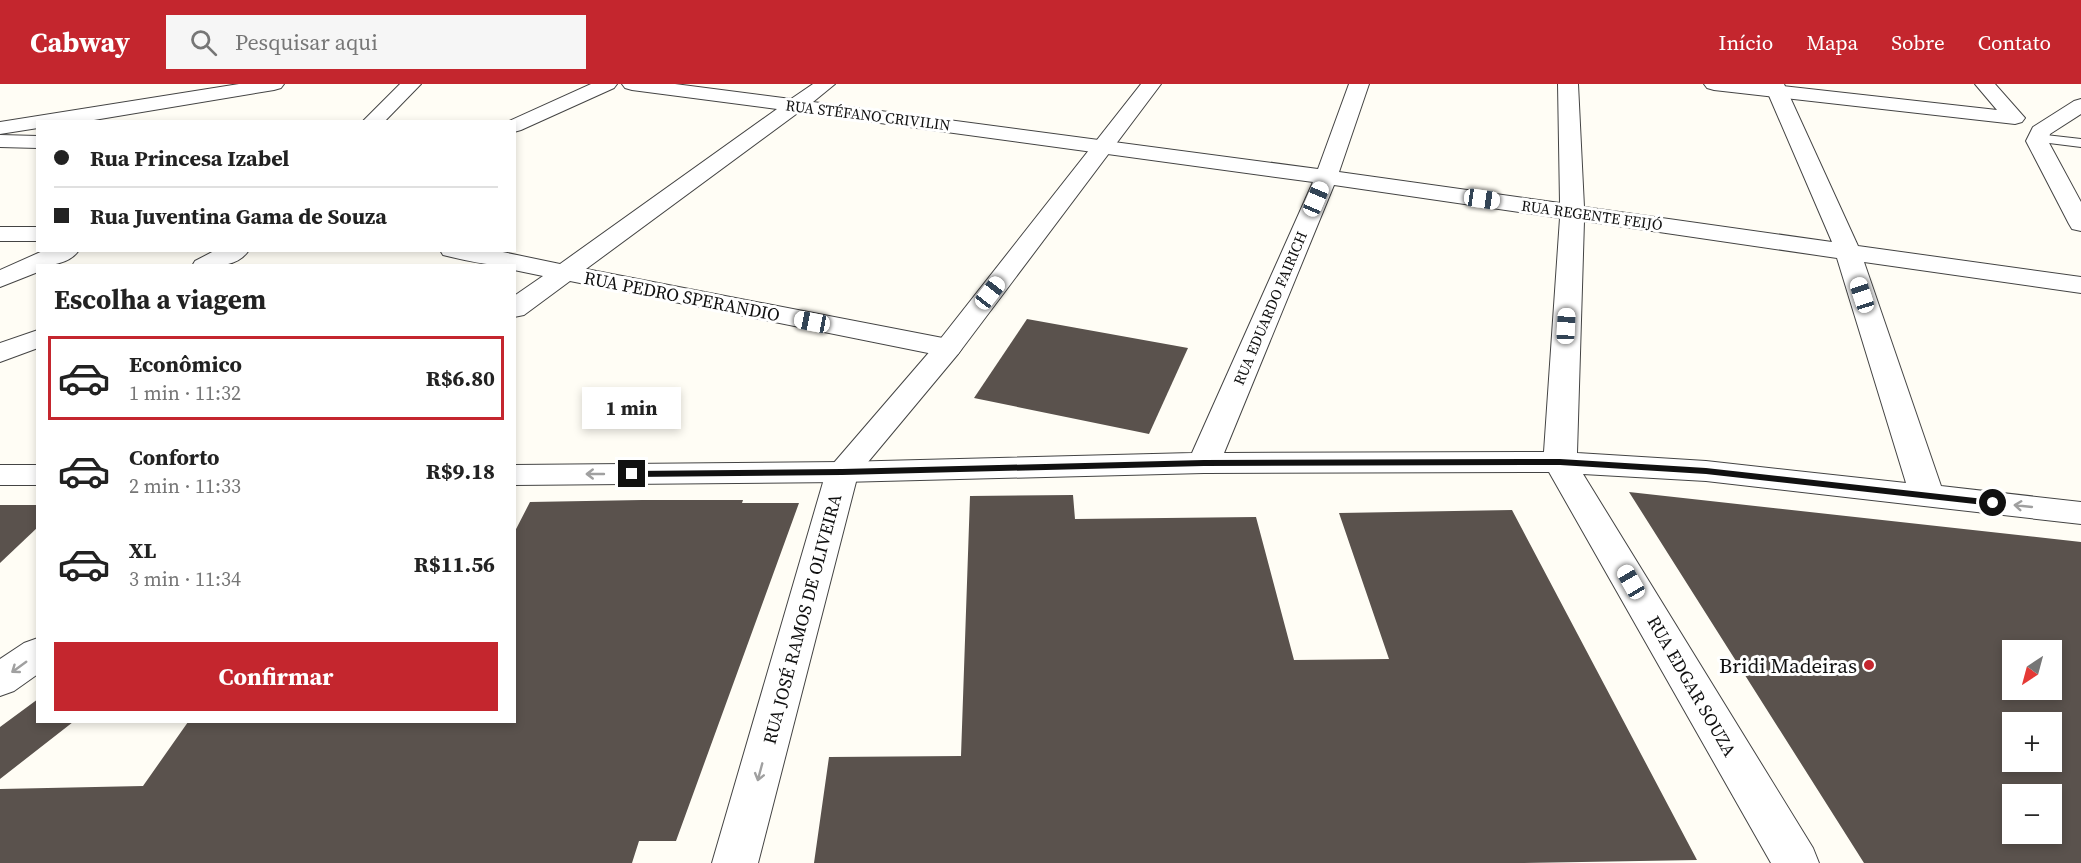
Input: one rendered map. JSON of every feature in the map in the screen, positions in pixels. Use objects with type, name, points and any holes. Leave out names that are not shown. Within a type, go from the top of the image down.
[{"type":"street","points":[[52,120],[274,84]]},
{"type":"street","points":[[374,120],[411,84]]},
{"type":"street","points":[[516,125],[607,84]]},
{"type":"street","name":"RUA STÉFANO CRIVILIN","points":[[632,84],[1104,146]]},
{"type":"street","points":[[516,308],[825,84]]},
{"type":"street","name":"RUA JOSÉ RAMOS DE OLIVEIRA","points":[[735,863],[842,472],[948,348],[1151,84]]},
{"type":"street","name":"RUA EDUARDO FAIRICH","points":[[1204,463],[1326,177],[1359,84]]},
{"type":"street","points":[[1560,462],[1572,212],[1568,84]]},
{"type":"street","points":[[1714,84],[1775,87],[2015,118]]},
{"type":"street","points":[[1985,84],[2015,118],[2039,134],[2042,151],[2081,224]]},
{"type":"street","points":[[1775,87],[1848,251],[1927,496]]},
{"type":"street","points":[[2039,134],[2081,105]]},
{"type":"street","points":[[0,128],[36,123]]},
{"type":"street","points":[[0,141],[36,142]]},
{"type":"street","name":"RUA REGENTE FEIJÓ","points":[[1104,146],[2081,285]]},
{"type":"street","points":[[0,234],[36,234]]},
{"type":"street","points":[[0,279],[62,252]]},
{"type":"street","points":[[208,264],[233,252]]},
{"type":"street","name":"RUA PEDRO SPERANDIO","points":[[462,252],[948,348]]},
{"type":"street","points":[[0,353],[36,339]]},
{"type":"street","points":[[516,475],[842,472],[1204,463],[1560,462],[1706,471],[2081,513]]},
{"type":"street","name":"RUA EDGAR SOUZA","points":[[1560,462],[1796,863]]},
{"type":"street","points":[[0,475],[36,475]]},
{"type":"street","points":[[0,680],[36,654]]},
{"type":"lane","points":[[2039,134],[2081,143]]},
{"type":"building","points":[[1027,319],[1188,348],[1149,434],[974,398]]},
{"type":"building","name":"Bridi Madeiras","points":[[1629,492],[2081,542],[2081,863],[1864,863]]},
{"type":"building","points":[[1073,495],[1075,519],[1256,517],[1294,660],[1389,659],[1339,513],[1512,510],[1697,860],[1522,863],[814,863],[829,757],[961,756],[970,496]]},
{"type":"building","points":[[743,500],[742,503],[799,503],[676,841],[639,841],[632,863],[0,863],[0,789],[143,786],[187,723],[516,723],[516,529],[530,502]]},
{"type":"building","points":[[0,505],[36,505],[36,529],[0,563]]},
{"type":"building","points":[[36,700],[36,723],[72,723],[0,779],[0,727]]},
{"type":"place","name":"Bridi Madeiras","points":[[1869,665]]},
{"type":"route","points":[[632,474],[842,472],[1204,463],[1560,462],[1706,471],[1993,503]]}]
